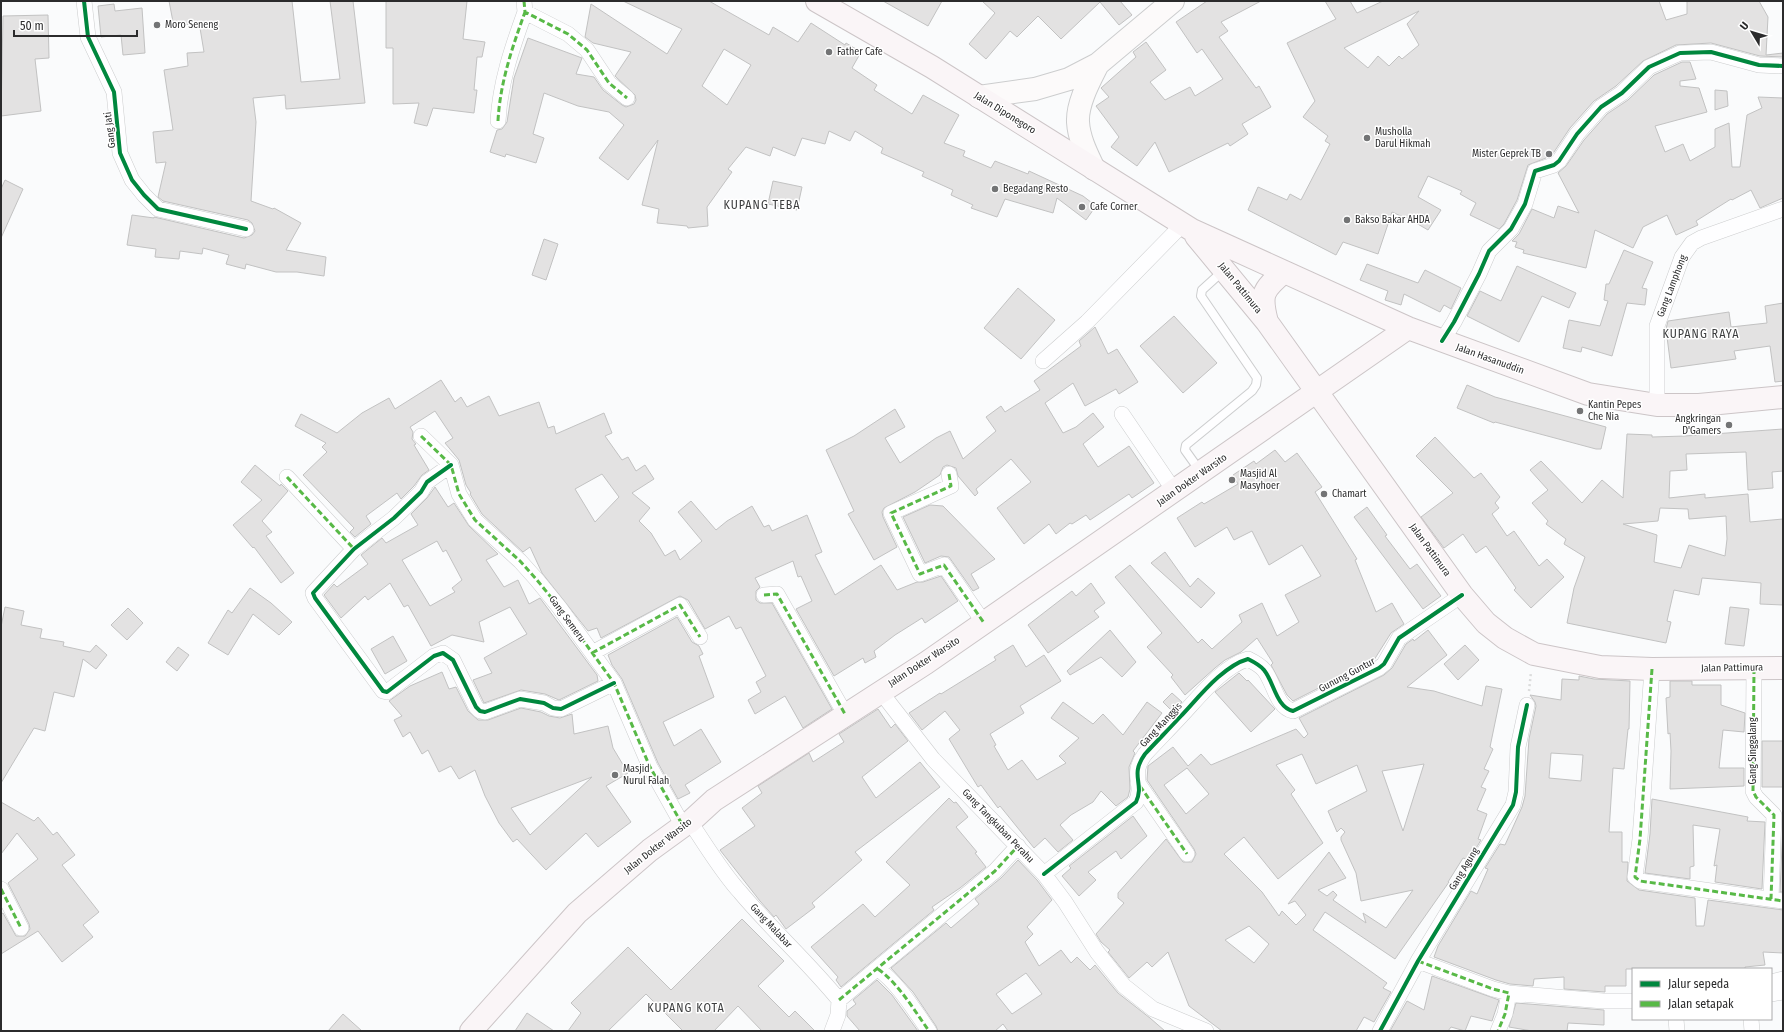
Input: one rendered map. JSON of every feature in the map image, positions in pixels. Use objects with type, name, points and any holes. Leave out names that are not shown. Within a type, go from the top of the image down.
[{"type":"main road","name":"Jalan Diponegoro","points":[[821,2],[932,67],[1187,227]]},
{"type":"main road","name":"Jalan Hasanuddin","points":[[1187,227],[1408,328],[1588,394],[1657,405],[1699,405],[1783,397]]},
{"type":"main road","name":"Jalan Pattimura","points":[[1187,227],[1225,270],[1267,322],[1462,595],[1486,623],[1505,638],[1534,654],[1600,667],[1652,669],[1783,668]]},
{"type":"main road","points":[[1267,322],[1263,307],[1263,296],[1269,286],[1284,272]]},
{"type":"main road","name":"Jalan Dokter Warsito","points":[[471,1031],[577,913],[650,850],[686,824],[714,800],[880,691],[926,663],[1175,492],[1408,328]]},
{"type":"street","name":"Gang Jati","points":[[84,1],[88,37],[114,92],[120,153],[132,180],[144,196],[158,209],[246,229]]},
{"type":"street","points":[[979,97],[1042,87],[1069,80],[1098,64],[1172,1]]},
{"type":"street","points":[[498,121],[499,101],[507,63],[524,7],[573,38],[587,50],[609,83],[627,98]]},
{"type":"street","points":[[1442,341],[1454,322],[1479,274],[1489,251],[1511,228],[1525,204],[1535,171],[1554,165],[1560,161],[1588,120],[1601,107],[1638,80],[1649,67],[1680,53],[1711,52],[1759,65],[1783,66]]},
{"type":"street","points":[[1094,169],[1083,146],[1078,122],[1084,93],[1098,64]]},
{"type":"street","name":"Gang Lamphong","points":[[1657,405],[1657,326],[1675,275],[1686,250],[1692,243],[1701,238],[1783,209]]},
{"type":"street","points":[[1043,361],[1087,322],[1187,227]]},
{"type":"street","points":[[1122,414],[1175,492]]},
{"type":"street","points":[[421,436],[451,465],[427,482],[421,492],[394,518],[354,549],[313,593],[315,598],[383,691],[387,692],[434,656],[444,653],[453,660],[476,707],[480,711],[485,712],[520,699],[544,703],[553,708],[561,709],[614,683]]},
{"type":"street","name":"Gang Semeru","points":[[451,465],[459,494],[475,520],[520,561],[537,580],[559,607],[614,683],[650,767],[686,824]]},
{"type":"street","points":[[949,474],[951,486],[891,513],[920,574],[944,565],[984,622]]},
{"type":"street","points":[[287,477],[354,549]]},
{"type":"street","points":[[764,595],[778,594],[846,714]]},
{"type":"street","name":"Gunung Guntur","points":[[1287,709],[1293,711],[1379,668],[1384,664],[1399,638],[1462,595]]},
{"type":"street","points":[[592,653],[680,605],[700,637]]},
{"type":"street","name":"Gang Manggis","points":[[1044,874],[1136,802],[1139,796],[1136,774],[1140,760],[1182,716],[1202,692],[1239,661],[1248,659],[1264,670],[1282,704],[1287,709]]},
{"type":"street","name":"Gang Singgalang","points":[[1754,668],[1753,784],[1756,797],[1774,815],[1777,900]]},
{"type":"street","points":[[1652,669],[1640,839],[1635,877],[1640,881],[1777,900]]},
{"type":"street","name":"Gang Tangkuban Perahu","points":[[880,691],[933,759],[1044,874],[1065,902],[1097,952],[1124,986],[1152,1009],[1206,1031]]},
{"type":"street","name":"Gang Agung","points":[[1380,1031],[1418,961],[1513,804],[1516,792],[1518,747],[1527,705]]},
{"type":"street","points":[[1138,782],[1187,854]]},
{"type":"street","name":"Gang Malabar","points":[[686,824],[739,891],[794,951],[816,972],[839,1000]]},
{"type":"street","points":[[832,1031],[838,1015],[839,1000],[995,871],[1018,846]]},
{"type":"street","points":[[1,889],[21,928]]},
{"type":"street","points":[[1418,961],[1493,989],[1509,993],[1603,1001],[1632,1000]]},
{"type":"street","points":[[878,968],[884,973],[929,1031]]},
{"type":"street","points":[[1772,982],[1783,979]]},
{"type":"street","points":[[1772,994],[1783,992]]},
{"type":"street","points":[[1498,1031],[1505,1014],[1509,993]]},
{"type":"street","points":[[1666,1020],[1666,1031]]},
{"type":"street","points":[[1676,1020],[1677,1031]]},
{"type":"street","points":[[1750,1020],[1752,1031]]},
{"type":"lane","points":[[1202,473],[1185,450],[1186,445],[1252,391],[1256,385],[1257,378],[1201,296],[1202,290],[1225,270]]},
{"type":"path","points":[[1527,705],[1534,654]]},
{"type":"building","points":[[169,1],[292,1],[301,82],[340,79],[330,1],[353,1],[365,103],[286,109],[285,95],[253,98],[256,122],[251,201],[273,209],[274,208],[301,223],[286,250],[326,257],[324,276],[297,272],[276,272],[246,264],[245,269],[226,264],[229,255],[203,248],[202,254],[180,251],[179,259],[155,257],[156,249],[127,245],[132,215],[154,217],[244,238],[252,235],[255,231],[252,223],[248,220],[163,201],[158,197],[166,162],[156,163],[153,132],[173,130],[164,70],[188,66],[187,53],[204,52],[199,22],[174,27]]},
{"type":"building","points":[[386,1],[467,1],[463,39],[485,42],[482,57],[477,57],[474,90],[477,90],[474,113],[433,108],[427,126],[414,123],[419,103],[393,104],[393,48],[386,48]]},
{"type":"building","points":[[623,1],[709,1],[769,35],[773,27],[798,42],[811,23],[845,45],[846,43],[861,52],[852,68],[877,85],[874,90],[912,114],[923,95],[959,115],[944,143],[965,151],[963,156],[991,168],[995,161],[1028,174],[1029,171],[1083,196],[1096,206],[1086,220],[1057,198],[1053,213],[1005,199],[997,217],[971,208],[973,205],[951,195],[953,190],[922,176],[924,172],[881,153],[883,148],[855,131],[850,141],[829,131],[825,144],[802,138],[795,156],[773,147],[770,156],[746,147],[728,169],[732,172],[707,207],[708,226],[688,228],[687,226],[657,223],[659,209],[642,205],[658,140],[628,180],[599,158],[624,125],[609,112],[578,106],[544,93],[533,134],[544,138],[536,163],[506,154],[505,157],[490,152],[497,130],[502,129],[507,122],[514,78],[528,38],[582,58],[576,74],[594,77],[603,90],[626,107],[634,104],[636,100],[635,95],[615,76],[631,52],[593,43],[585,37],[591,4],[667,54],[682,29]],"holes":[[[724,49],[751,65],[727,105],[702,86]]]},
{"type":"building","points":[[883,1],[942,1],[928,26]]},
{"type":"building","points":[[982,1],[1120,1],[1132,15],[1119,25],[1100,2],[1061,39],[1038,16],[1017,37],[1010,31],[986,59],[969,44],[995,13]]},
{"type":"building","points":[[1207,1],[1261,1],[1221,22],[1228,31],[1219,37],[1256,88],[1259,86],[1271,107],[1242,124],[1248,134],[1230,146],[1228,143],[1169,172],[1155,142],[1137,166],[1111,147],[1119,137],[1096,106],[1109,97],[1101,88],[1136,57],[1133,52],[1146,42],[1166,70],[1150,82],[1165,100],[1190,87],[1195,96],[1223,79],[1202,49],[1197,53],[1176,22]]},
{"type":"building","points":[[1325,1],[1350,1],[1357,13],[1383,1],[1659,1],[1666,20],[1687,14],[1687,1],[1759,1],[1768,17],[1766,55],[1783,53],[1783,57],[1760,56],[1711,43],[1676,45],[1643,61],[1616,86],[1594,101],[1570,128],[1550,157],[1548,153],[1546,158],[1528,165],[1517,200],[1504,224],[1499,229],[1470,215],[1476,203],[1460,194],[1462,191],[1428,176],[1418,197],[1441,210],[1428,230],[1404,216],[1403,217],[1392,212],[1378,254],[1343,242],[1336,255],[1248,210],[1258,187],[1287,200],[1290,194],[1301,200],[1330,144],[1325,141],[1328,136],[1303,117],[1315,101],[1287,43],[1336,19]],"holes":[[[1419,11],[1407,24],[1419,45],[1402,59],[1399,56],[1389,66],[1378,56],[1368,68],[1344,48]]]},
{"type":"building","points":[[114,4],[115,11],[142,8],[145,53],[123,55],[121,35],[101,37],[98,6]]},
{"type":"building","points":[[48,15],[49,58],[35,59],[41,111],[1,116],[3,16]]},
{"type":"building","points":[[1682,62],[1690,62],[1696,79],[1680,81],[1680,86],[1699,88],[1707,112],[1655,126],[1665,152],[1683,144],[1690,161],[1715,147],[1715,129],[1729,123],[1732,167],[1740,167],[1747,115],[1762,108],[1758,97],[1783,98],[1783,198],[1760,208],[1751,190],[1732,200],[1731,199],[1696,221],[1698,225],[1676,235],[1667,215],[1643,227],[1633,248],[1595,230],[1586,268],[1523,253],[1524,250],[1515,247],[1517,242],[1512,241],[1519,234],[1532,209],[1554,218],[1558,206],[1579,213],[1558,173],[1566,166],[1584,140],[1607,114],[1628,100],[1654,75]]},
{"type":"building","points":[[1715,90],[1727,91],[1728,106],[1715,110]]},
{"type":"building","points":[[5,180],[23,189],[1,238],[1,189]]},
{"type":"building","points":[[773,181],[802,187],[797,210],[768,204]]},
{"type":"building","points":[[544,239],[558,244],[546,280],[532,275]]},
{"type":"building","points":[[1624,250],[1653,262],[1642,288],[1647,289],[1645,305],[1627,303],[1612,356],[1582,347],[1581,352],[1563,348],[1569,320],[1600,326],[1608,301],[1604,300],[1606,284],[1609,284]]},
{"type":"building","points":[[1367,264],[1418,283],[1425,270],[1461,288],[1451,309],[1444,305],[1440,312],[1404,294],[1401,305],[1385,300],[1388,291],[1360,280]]},
{"type":"building","points":[[1517,266],[1576,293],[1569,308],[1542,296],[1519,342],[1467,316],[1480,291],[1501,301]]},
{"type":"building","points":[[1018,288],[1055,320],[1021,359],[984,328]]},
{"type":"building","points":[[1783,303],[1783,381],[1775,382],[1770,346],[1734,351],[1736,359],[1671,368],[1666,329],[1668,321],[1729,312],[1731,327],[1767,323],[1765,306]]},
{"type":"building","points":[[1174,316],[1217,363],[1183,393],[1140,346]]},
{"type":"building","points":[[1095,327],[1108,354],[1117,349],[1138,382],[1119,394],[1116,389],[1085,406],[1073,383],[1045,403],[1063,433],[1076,427],[1093,413],[1104,427],[1083,444],[1098,467],[1129,446],[1154,483],[1132,498],[1129,494],[1090,520],[1086,515],[1072,524],[1070,523],[1056,534],[1049,524],[1024,544],[997,508],[1031,482],[1011,459],[976,489],[978,493],[975,496],[958,476],[956,468],[947,465],[943,467],[940,475],[915,492],[884,508],[882,512],[883,517],[897,547],[874,560],[848,514],[854,511],[826,450],[854,436],[895,409],[905,427],[885,438],[900,463],[936,438],[950,431],[963,459],[996,431],[986,417],[1001,406],[1005,412],[1040,390],[1034,381],[1081,346],[1079,341]]},
{"type":"building","points":[[441,380],[455,402],[461,397],[467,407],[489,396],[499,416],[539,402],[548,428],[554,426],[556,434],[604,413],[612,433],[605,436],[622,460],[628,457],[636,471],[645,465],[654,479],[632,493],[650,508],[639,521],[651,533],[665,556],[675,550],[680,560],[702,541],[678,512],[691,501],[716,530],[727,521],[752,506],[764,527],[769,525],[772,531],[807,515],[822,552],[815,555],[835,595],[881,565],[897,590],[917,582],[923,582],[941,576],[958,601],[925,623],[922,618],[895,635],[874,651],[876,657],[865,663],[863,658],[834,676],[796,609],[812,601],[801,576],[798,577],[793,561],[755,578],[760,587],[756,591],[756,600],[760,603],[772,603],[832,709],[803,728],[785,696],[755,714],[748,700],[761,692],[756,682],[766,676],[741,627],[736,629],[729,616],[705,629],[688,600],[680,596],[601,638],[597,628],[588,631],[542,573],[530,547],[523,552],[482,514],[466,485],[459,460],[445,443],[453,438],[435,411],[410,427],[413,432],[412,439],[416,444],[414,445],[429,470],[422,475],[414,486],[401,499],[397,493],[366,516],[371,524],[355,537],[350,532],[354,528],[303,475],[327,452],[322,447],[326,443],[295,426],[301,414],[337,433],[362,413],[389,398],[395,409]],"holes":[[[602,474],[619,497],[595,522],[575,489]]]},
{"type":"building","points":[[1467,385],[1495,397],[1606,427],[1601,449],[1596,449],[1495,422],[1494,423],[1457,408]]},
{"type":"building","points":[[1783,429],[1783,471],[1772,472],[1773,488],[1748,490],[1746,452],[1686,454],[1687,470],[1670,471],[1669,498],[1705,494],[1705,498],[1748,494],[1750,522],[1783,519],[1783,605],[1760,604],[1761,583],[1702,578],[1699,595],[1674,590],[1667,621],[1671,622],[1666,643],[1567,623],[1574,588],[1585,557],[1564,544],[1566,539],[1546,524],[1548,521],[1532,503],[1548,490],[1530,470],[1541,461],[1582,503],[1602,480],[1623,498],[1627,434],[1652,435],[1652,437]],"holes":[[[1660,508],[1688,509],[1689,519],[1726,516],[1727,539],[1725,556],[1689,545],[1681,568],[1654,562],[1657,535],[1623,524],[1658,521]]]},
{"type":"building","points":[[1435,437],[1474,478],[1481,473],[1500,497],[1495,503],[1499,508],[1492,514],[1507,536],[1514,531],[1539,566],[1547,559],[1564,577],[1531,608],[1514,590],[1516,588],[1486,546],[1476,553],[1463,534],[1444,548],[1421,517],[1453,493],[1416,456]]},
{"type":"building","points":[[1275,450],[1285,462],[1297,453],[1322,487],[1315,492],[1357,559],[1355,560],[1376,612],[1392,603],[1404,624],[1391,633],[1374,660],[1293,701],[1287,695],[1271,665],[1273,663],[1257,638],[1241,652],[1225,660],[1185,695],[1171,677],[1173,675],[1147,647],[1162,633],[1115,577],[1130,565],[1198,643],[1202,639],[1212,649],[1242,622],[1239,615],[1262,603],[1277,636],[1299,622],[1285,595],[1321,576],[1302,545],[1269,565],[1252,531],[1234,540],[1227,527],[1195,547],[1177,518],[1202,502],[1204,504],[1238,484],[1233,475],[1254,461],[1256,464]]},
{"type":"building","points":[[255,465],[288,491],[262,521],[272,532],[266,536],[294,573],[281,583],[254,547],[253,548],[233,525],[262,500],[241,482]]},
{"type":"building","points":[[435,487],[448,507],[454,503],[469,526],[498,554],[486,560],[504,587],[518,580],[529,604],[540,598],[597,675],[598,681],[559,700],[545,694],[521,690],[484,703],[473,680],[492,673],[484,658],[527,634],[510,607],[479,622],[484,642],[452,635],[431,646],[408,605],[404,607],[390,583],[368,600],[365,596],[341,618],[324,595],[334,584],[337,587],[368,564],[361,555],[382,538],[386,543],[418,525],[411,514],[427,498]],"holes":[[[437,541],[443,552],[446,550],[462,580],[452,588],[455,592],[430,606],[402,560]]]},
{"type":"building","points":[[930,505],[943,506],[995,559],[971,574],[979,588],[973,591],[949,557],[941,556],[925,563],[903,517]]},
{"type":"building","points":[[1367,507],[1387,535],[1385,536],[1410,569],[1417,564],[1441,596],[1423,609],[1354,517]]},
{"type":"building","points":[[1165,552],[1190,587],[1198,578],[1215,593],[1201,608],[1151,563]]},
{"type":"building","points":[[1091,583],[1105,603],[1094,611],[1099,617],[1048,653],[1028,625],[1072,591],[1076,596]]},
{"type":"building","points":[[250,588],[271,603],[292,622],[279,635],[253,614],[228,655],[208,643],[228,610],[232,613]]},
{"type":"building","points":[[5,607],[24,611],[21,625],[42,629],[40,638],[64,642],[63,646],[90,652],[96,645],[107,655],[96,669],[83,659],[74,697],[54,692],[45,731],[34,728],[1,783],[1,627]]},
{"type":"building","points":[[1730,607],[1749,609],[1744,646],[1725,644]]},
{"type":"building","points":[[128,608],[143,623],[127,640],[111,625]]},
{"type":"building","points":[[677,617],[692,642],[699,646],[703,654],[699,656],[714,697],[663,722],[674,746],[701,729],[721,762],[685,785],[690,793],[678,799],[658,763],[622,679],[612,665],[608,655]]},
{"type":"building","points":[[1110,630],[1136,662],[1122,677],[1101,657],[1070,675],[1067,671]]},
{"type":"building","points":[[1428,630],[1447,655],[1407,687],[1434,691],[1482,706],[1486,686],[1502,689],[1490,747],[1493,749],[1484,769],[1489,771],[1481,787],[1486,789],[1477,810],[1487,814],[1478,839],[1481,840],[1469,860],[1463,858],[1449,882],[1395,959],[1325,912],[1313,930],[1387,983],[1383,988],[1391,992],[1374,1022],[1364,1017],[1356,1031],[1222,1031],[1189,1006],[1168,952],[1152,967],[1147,962],[1129,978],[1108,952],[1110,950],[1101,942],[1096,934],[1124,903],[1118,898],[1118,893],[1166,839],[1183,862],[1192,862],[1196,854],[1147,780],[1148,766],[1173,747],[1188,766],[1201,754],[1211,765],[1296,729],[1304,738],[1308,734],[1299,718],[1384,675],[1392,668],[1406,644],[1413,639],[1414,641]],"holes":[[[1302,754],[1316,784],[1357,765],[1367,791],[1328,811],[1337,832],[1341,828],[1345,832],[1341,837],[1341,840],[1356,873],[1361,901],[1413,890],[1386,928],[1363,913],[1366,923],[1333,900],[1337,895],[1333,891],[1327,896],[1318,890],[1346,878],[1329,852],[1288,904],[1295,901],[1306,915],[1296,925],[1282,911],[1279,916],[1262,892],[1224,854],[1244,837],[1278,879],[1323,843],[1291,794],[1295,790],[1276,765]],[[1424,764],[1403,831],[1382,771]],[[1187,768],[1209,794],[1186,814],[1164,785]],[[1249,926],[1269,944],[1254,963],[1225,940]]]},
{"type":"building","points":[[393,636],[407,661],[385,674],[371,649]]},
{"type":"building","points":[[1013,645],[1026,667],[1044,655],[1061,681],[1020,706],[1024,713],[990,734],[996,745],[994,746],[1008,770],[1022,760],[1037,780],[1066,763],[1059,756],[1079,738],[1051,718],[1063,702],[1093,724],[1103,714],[1123,735],[1147,702],[1162,713],[1133,751],[1135,753],[1129,767],[1130,789],[1128,797],[1116,806],[1101,791],[1093,802],[1071,815],[1060,825],[1073,840],[1058,852],[1045,838],[1034,848],[1000,806],[998,808],[981,785],[978,787],[949,739],[960,730],[945,711],[922,730],[909,713],[996,660],[994,657]]},
{"type":"building","points":[[1465,645],[1479,660],[1458,680],[1444,664]]},
{"type":"building","points":[[178,647],[189,655],[177,671],[166,662]]},
{"type":"building","points":[[442,672],[449,689],[456,687],[468,711],[478,720],[488,720],[521,708],[560,718],[572,714],[574,734],[608,726],[613,748],[628,773],[606,786],[631,822],[598,847],[586,833],[546,870],[517,839],[513,842],[499,823],[485,796],[475,770],[459,779],[451,766],[439,772],[428,750],[422,754],[410,732],[403,737],[394,720],[402,716],[389,701],[410,686]],"holes":[[[592,777],[530,835],[511,808]]]},
{"type":"building","points":[[1239,673],[1247,681],[1248,680],[1275,709],[1251,732],[1215,692]]},
{"type":"building","points":[[1579,676],[1594,679],[1630,681],[1629,729],[1624,769],[1613,768],[1609,832],[1622,832],[1622,862],[1628,862],[1627,881],[1639,890],[1695,898],[1696,926],[1704,926],[1708,900],[1783,910],[1783,953],[1763,952],[1765,965],[1745,968],[1626,969],[1626,986],[1605,986],[1605,992],[1564,989],[1564,977],[1534,979],[1533,986],[1510,984],[1434,957],[1438,946],[1471,891],[1477,894],[1488,869],[1485,868],[1500,844],[1505,845],[1522,807],[1525,796],[1529,739],[1536,706],[1530,695],[1561,700],[1562,679],[1579,680]],"holes":[[[1551,753],[1583,755],[1581,781],[1549,778]]]},
{"type":"building","points":[[1670,681],[1692,681],[1692,685],[1721,685],[1721,705],[1745,713],[1744,732],[1723,730],[1719,768],[1744,768],[1744,786],[1670,789],[1671,751],[1670,733],[1668,734],[1666,698],[1670,697]]},
{"type":"building","points":[[1172,693],[1182,702],[1173,712],[1163,702]]},
{"type":"building","points":[[878,709],[891,728],[895,724],[908,741],[862,777],[876,798],[920,762],[940,787],[855,852],[862,860],[812,903],[815,907],[786,929],[776,915],[774,917],[760,901],[720,850],[755,826],[742,808],[762,793],[758,786],[809,753],[813,762],[844,742],[839,734]]},
{"type":"building","points":[[1762,741],[1783,741],[1783,787],[1762,787]]},
{"type":"building","points":[[949,798],[954,803],[956,802],[968,817],[956,827],[977,852],[975,853],[986,867],[960,888],[932,907],[934,910],[841,987],[836,980],[838,977],[811,947],[863,904],[875,917],[910,885],[886,862]]},
{"type":"building","points":[[1652,799],[1748,817],[1747,821],[1765,822],[1762,889],[1715,882],[1717,865],[1714,866],[1720,829],[1693,825],[1694,866],[1690,867],[1690,879],[1645,873],[1650,834]]},
{"type":"building","points":[[1,802],[34,821],[38,817],[53,835],[57,832],[75,855],[62,865],[99,912],[83,925],[93,937],[62,962],[38,931],[1,954],[1,914],[3,913],[16,936],[25,936],[30,929],[29,924],[8,883],[38,859],[17,833],[1,854]]},
{"type":"building","points":[[1133,816],[1147,836],[1121,859],[1116,851],[1088,872],[1096,880],[1079,896],[1062,876],[1071,868],[1069,866]]},
{"type":"building","points":[[1783,823],[1783,892],[1780,892]]},
{"type":"building","points":[[1018,860],[1037,880],[1052,900],[1027,927],[1033,934],[1025,942],[1039,966],[1061,950],[1071,963],[1077,957],[1090,970],[1095,965],[1118,993],[1165,1031],[1008,1031],[1003,1024],[995,1031],[938,1031],[913,992],[891,968],[946,923],[951,928],[979,904],[975,899],[1001,878]],"holes":[[[1026,973],[1042,994],[1012,1014],[996,994]]]},
{"type":"building","points":[[742,919],[784,961],[758,986],[789,1017],[795,1011],[815,1031],[762,1031],[738,1006],[714,1031],[683,1031],[646,994],[608,1031],[568,1031],[581,1013],[571,1003],[628,947],[671,990]]},
{"type":"building","points":[[1432,976],[1499,1000],[1492,1021],[1471,1016],[1465,1031],[1451,1027],[1448,1031],[1390,1031],[1407,1001],[1424,1010]]},
{"type":"building","points":[[877,980],[892,995],[918,1031],[860,1031],[847,1016],[847,1011],[856,1004],[853,1000]]},
{"type":"building","points":[[1516,1003],[1604,1010],[1604,1025],[1568,1023],[1567,1031],[1532,1031],[1509,1027]]},
{"type":"building","points":[[527,1013],[554,1031],[515,1031]]},
{"type":"building","points":[[343,1014],[362,1031],[328,1031]]},
{"type":"marked path","points":[[524,1],[525,12],[568,34],[587,50],[609,83],[627,98]]},
{"type":"marked path","points":[[498,121],[504,79],[511,52],[525,12]]},
{"type":"marked path","points":[[421,436],[451,465],[459,494],[475,520],[520,561],[537,580],[559,607],[614,683],[650,767],[683,826]]},
{"type":"marked path","points":[[949,474],[951,486],[891,513],[920,574],[944,565],[984,623]]},
{"type":"marked path","points":[[287,477],[354,549]]},
{"type":"marked path","points":[[764,595],[777,594],[845,714]]},
{"type":"marked path","points":[[592,653],[680,605],[700,637]]},
{"type":"marked path","points":[[1754,668],[1753,791],[1756,797],[1774,815],[1771,899]]},
{"type":"marked path","points":[[1652,669],[1640,839],[1635,877],[1640,881],[1783,901]]},
{"type":"marked path","points":[[1140,786],[1187,854]]},
{"type":"marked path","points":[[839,1000],[995,871],[1018,846]]},
{"type":"marked path","points":[[1,889],[21,928]]},
{"type":"marked path","points":[[1418,961],[1493,989],[1509,993],[1505,1014],[1498,1031]]},
{"type":"marked path","points":[[878,969],[893,982],[929,1031]]},
{"type":"cycle path","points":[[84,1],[88,37],[114,92],[120,153],[132,180],[158,209],[246,229]]},
{"type":"cycle path","points":[[1442,341],[1454,322],[1479,274],[1489,251],[1511,229],[1525,204],[1535,171],[1554,165],[1559,161],[1577,134],[1601,107],[1622,93],[1649,67],[1680,53],[1711,52],[1759,65],[1783,66]]},
{"type":"cycle path","points":[[451,465],[427,482],[421,492],[394,518],[354,549],[313,593],[315,598],[383,691],[387,692],[434,656],[443,653],[453,660],[476,707],[480,711],[485,712],[520,699],[544,703],[553,708],[561,709],[614,683]]},
{"type":"cycle path","points":[[1044,874],[1136,802],[1139,790],[1137,774],[1138,768],[1145,754],[1204,691],[1230,668],[1248,659],[1257,664],[1267,675],[1283,705],[1287,709],[1293,711],[1379,668],[1384,664],[1399,638],[1462,595]]},
{"type":"cycle path","points":[[1380,1031],[1418,961],[1513,805],[1516,792],[1518,747],[1527,705]]},
{"type":"place","name":"Moro Seneng","points":[[157,25]]},
{"type":"place","name":"Father Cafe","points":[[829,52]]},
{"type":"place","name":"Musholla Darul Hikmah","points":[[1367,138]]},
{"type":"place","name":"Mister Geprek TB","points":[[1549,154]]},
{"type":"place","name":"Begadang Resto","points":[[995,189]]},
{"type":"place","name":"Cafe Corner","points":[[1082,207]]},
{"type":"place","name":"Bakso Bakar AHDA","points":[[1347,220]]},
{"type":"place","name":"Kantin Pepes Che Nia","points":[[1580,411]]},
{"type":"place","name":"Angkringan D'Gamers","points":[[1729,425]]},
{"type":"place","name":"Masjid Al Masyhoer","points":[[1232,480]]},
{"type":"place","name":"Chamart","points":[[1324,494]]},
{"type":"place","name":"Masjid Nurul Falah","points":[[615,775]]},
{"type":"district","name":"KUPANG TEBA","points":[[762,205]]},
{"type":"district","name":"KUPANG RAYA","points":[[1701,334]]},
{"type":"district","name":"KUPANG KOTA","points":[[686,1008]]}]
